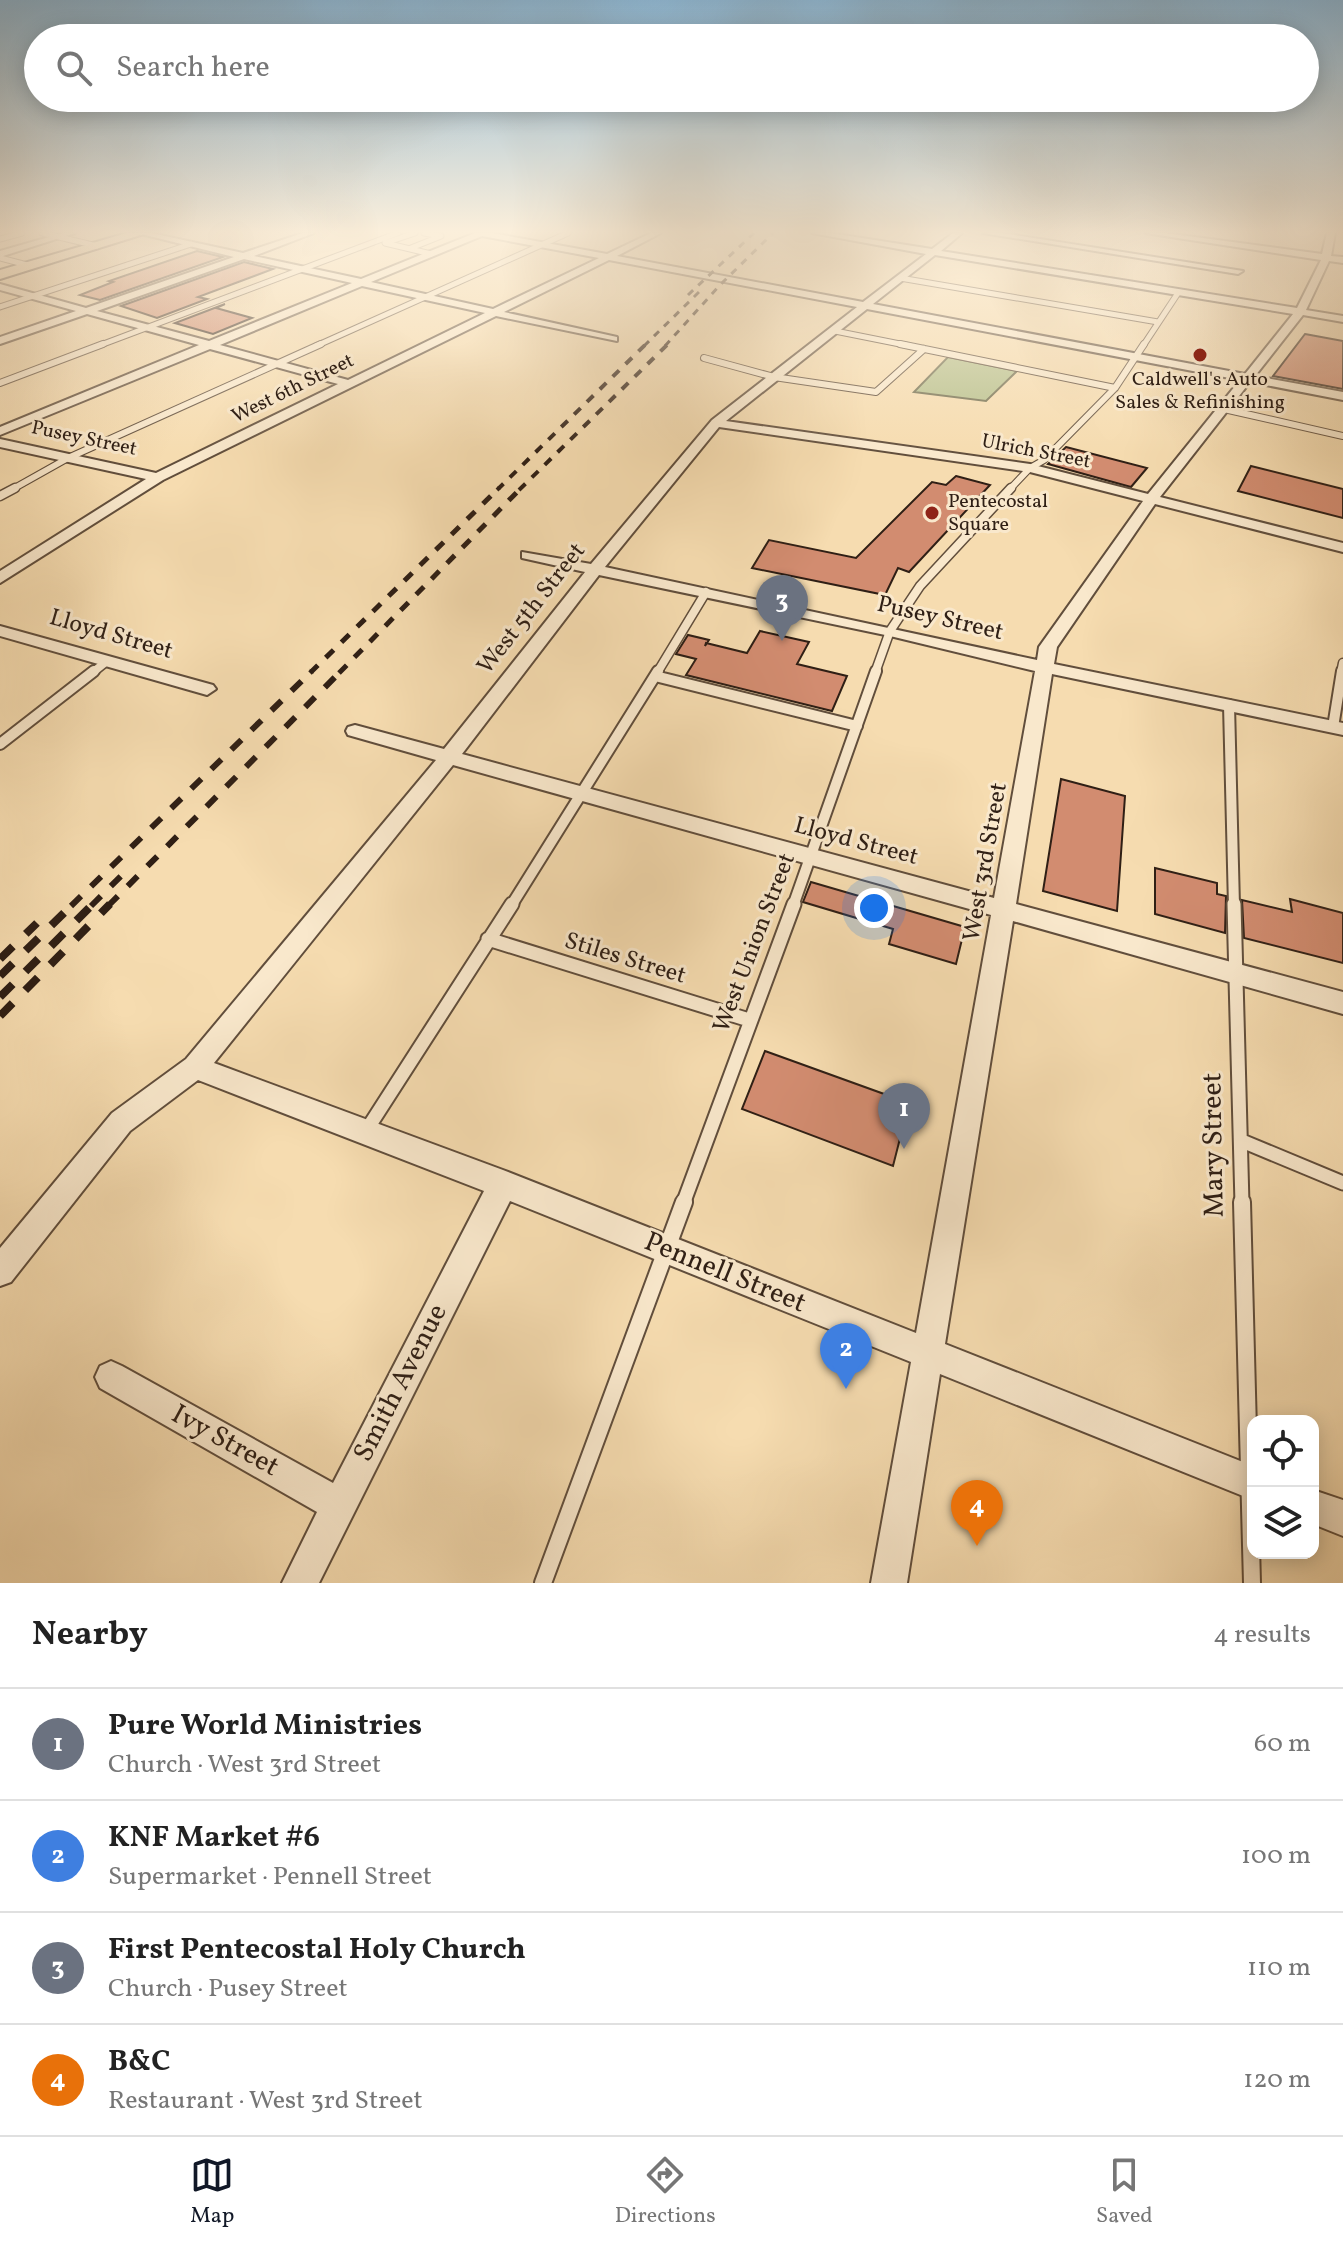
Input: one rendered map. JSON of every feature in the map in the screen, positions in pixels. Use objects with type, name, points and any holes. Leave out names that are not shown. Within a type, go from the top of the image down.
[{"type":"street","points":[[72,307],[350,384]]},
{"type":"street","points":[[0,341],[99,307]]},
{"type":"street","points":[[0,431],[304,307]]},
{"type":"street","points":[[472,307],[613,339]]},
{"type":"street","name":"West 6th Street","points":[[0,578],[158,477],[506,307]]},
{"type":"street","name":"West 5th Street","points":[[0,1271],[121,1122],[195,1067],[716,423],[864,307]]},
{"type":"street","points":[[870,307],[1343,396]]},
{"type":"street","points":[[1282,307],[1343,319]]},
{"type":"street","name":"West 3rd Street","points":[[889,1583],[1047,668],[1048,647],[1151,499],[1303,307]]},
{"type":"street","name":"Ulrich Street","points":[[716,423],[1030,468],[1343,548]]},
{"type":"street","name":"Pusey Street","points":[[0,443],[158,477]]},
{"type":"street","name":"Pusey Street","points":[[527,555],[1338,728]]},
{"type":"street","name":"Lloyd Street","points":[[0,631],[207,689]]},
{"type":"street","name":"Lloyd Street","points":[[355,731],[1343,1003]]},
{"type":"street","name":"Pennell Street","points":[[195,1067],[503,1184],[1247,1480]]},
{"type":"street","name":"Smith Avenue","points":[[300,1583],[503,1184]]},
{"type":"street","name":"Ivy Street","points":[[111,1377],[338,1505]]},
{"type":"street","points":[[1319,1509],[1343,1518]]},
{"type":"lane","points":[[0,383],[203,307]]},
{"type":"lane","points":[[0,496],[68,458],[404,307]]},
{"type":"lane","points":[[1069,307],[1158,322]]},
{"type":"lane","name":"West Union Street","points":[[543,1583],[811,858],[890,631],[928,574],[1030,468],[1044,460],[1115,388],[1168,307]]},
{"type":"lane","points":[[835,331],[1115,388]]},
{"type":"lane","points":[[704,358],[774,377],[876,392],[924,349]]},
{"type":"lane","points":[[1224,409],[1343,436]]},
{"type":"lane","points":[[366,1131],[583,794],[706,592]]},
{"type":"lane","points":[[0,744],[107,661]]},
{"type":"lane","points":[[1338,728],[1343,663]]},
{"type":"lane","points":[[655,676],[857,726]]},
{"type":"lane","name":"Mary Street","points":[[1229,705],[1249,1415]]},
{"type":"lane","name":"Stiles Street","points":[[488,939],[749,1020]]},
{"type":"lane","points":[[1242,1141],[1343,1183]]},
{"type":"lane","name":"Mary Street","points":[[1251,1487],[1252,1583]]},
{"type":"green space","points":[[948,357],[1017,371],[986,401],[914,392]]},
{"type":"building","points":[[124,307],[186,307],[157,318]]},
{"type":"building","points":[[217,307],[252,318],[213,334],[175,323]]},
{"type":"building","points":[[1305,334],[1343,341],[1343,389],[1273,376]]},
{"type":"building","points":[[1066,447],[1147,468],[1131,487],[1048,464]]},
{"type":"building","points":[[1251,466],[1343,489],[1343,518],[1238,491]]},
{"type":"building","name":"Pentecostal Square","points":[[956,476],[990,485],[909,572],[898,568],[885,595],[752,568],[769,540],[856,558],[932,482],[946,485]]},
{"type":"building","points":[[760,631],[809,642],[797,664],[847,676],[832,711],[686,675],[696,659],[676,654],[688,635],[709,640],[707,643],[747,653]]},
{"type":"building","points":[[1061,779],[1125,796],[1117,911],[1043,891]]},
{"type":"building","points":[[1155,868],[1217,883],[1217,894],[1226,896],[1225,933],[1155,914]]},
{"type":"building","points":[[811,882],[965,927],[956,964],[889,944],[893,929],[803,902]]},
{"type":"building","points":[[1290,899],[1343,913],[1343,963],[1244,938],[1242,900],[1292,912]]},
{"type":"building","points":[[765,1051],[909,1103],[893,1166],[742,1109]]},
{"type":"railway","points":[[644,346],[684,307]]},
{"type":"railway","points":[[665,346],[700,307]]},
{"type":"railway","points":[[497,490],[646,344]]},
{"type":"railway","points":[[520,489],[668,344]]},
{"type":"railway","points":[[310,673],[499,488]]},
{"type":"railway","points":[[339,673],[520,489]]},
{"type":"railway","points":[[71,906],[312,671]]},
{"type":"railway","points":[[108,906],[341,671]]},
{"type":"railway","points":[[0,997],[130,867]]},
{"type":"railway","points":[[0,976],[73,904]]},
{"type":"railway","points":[[0,1016],[110,904]]},
{"type":"railway","points":[[0,959],[37,923]]},
{"type":"place","name":"Caldwell's Auto Sales & Refinishing","points":[[1200,355]]},
{"type":"place","name":"Pentecostal Square","points":[[932,513]]},
{"type":"place","name":"First Pentecostal Holy Church","points":[[782,641]]},
{"type":"place","name":"Pure World Ministries","points":[[904,1149]]},
{"type":"place","name":"KNF Market #6","points":[[846,1389]]},
{"type":"place","name":"B&C","points":[[977,1546]]}]
